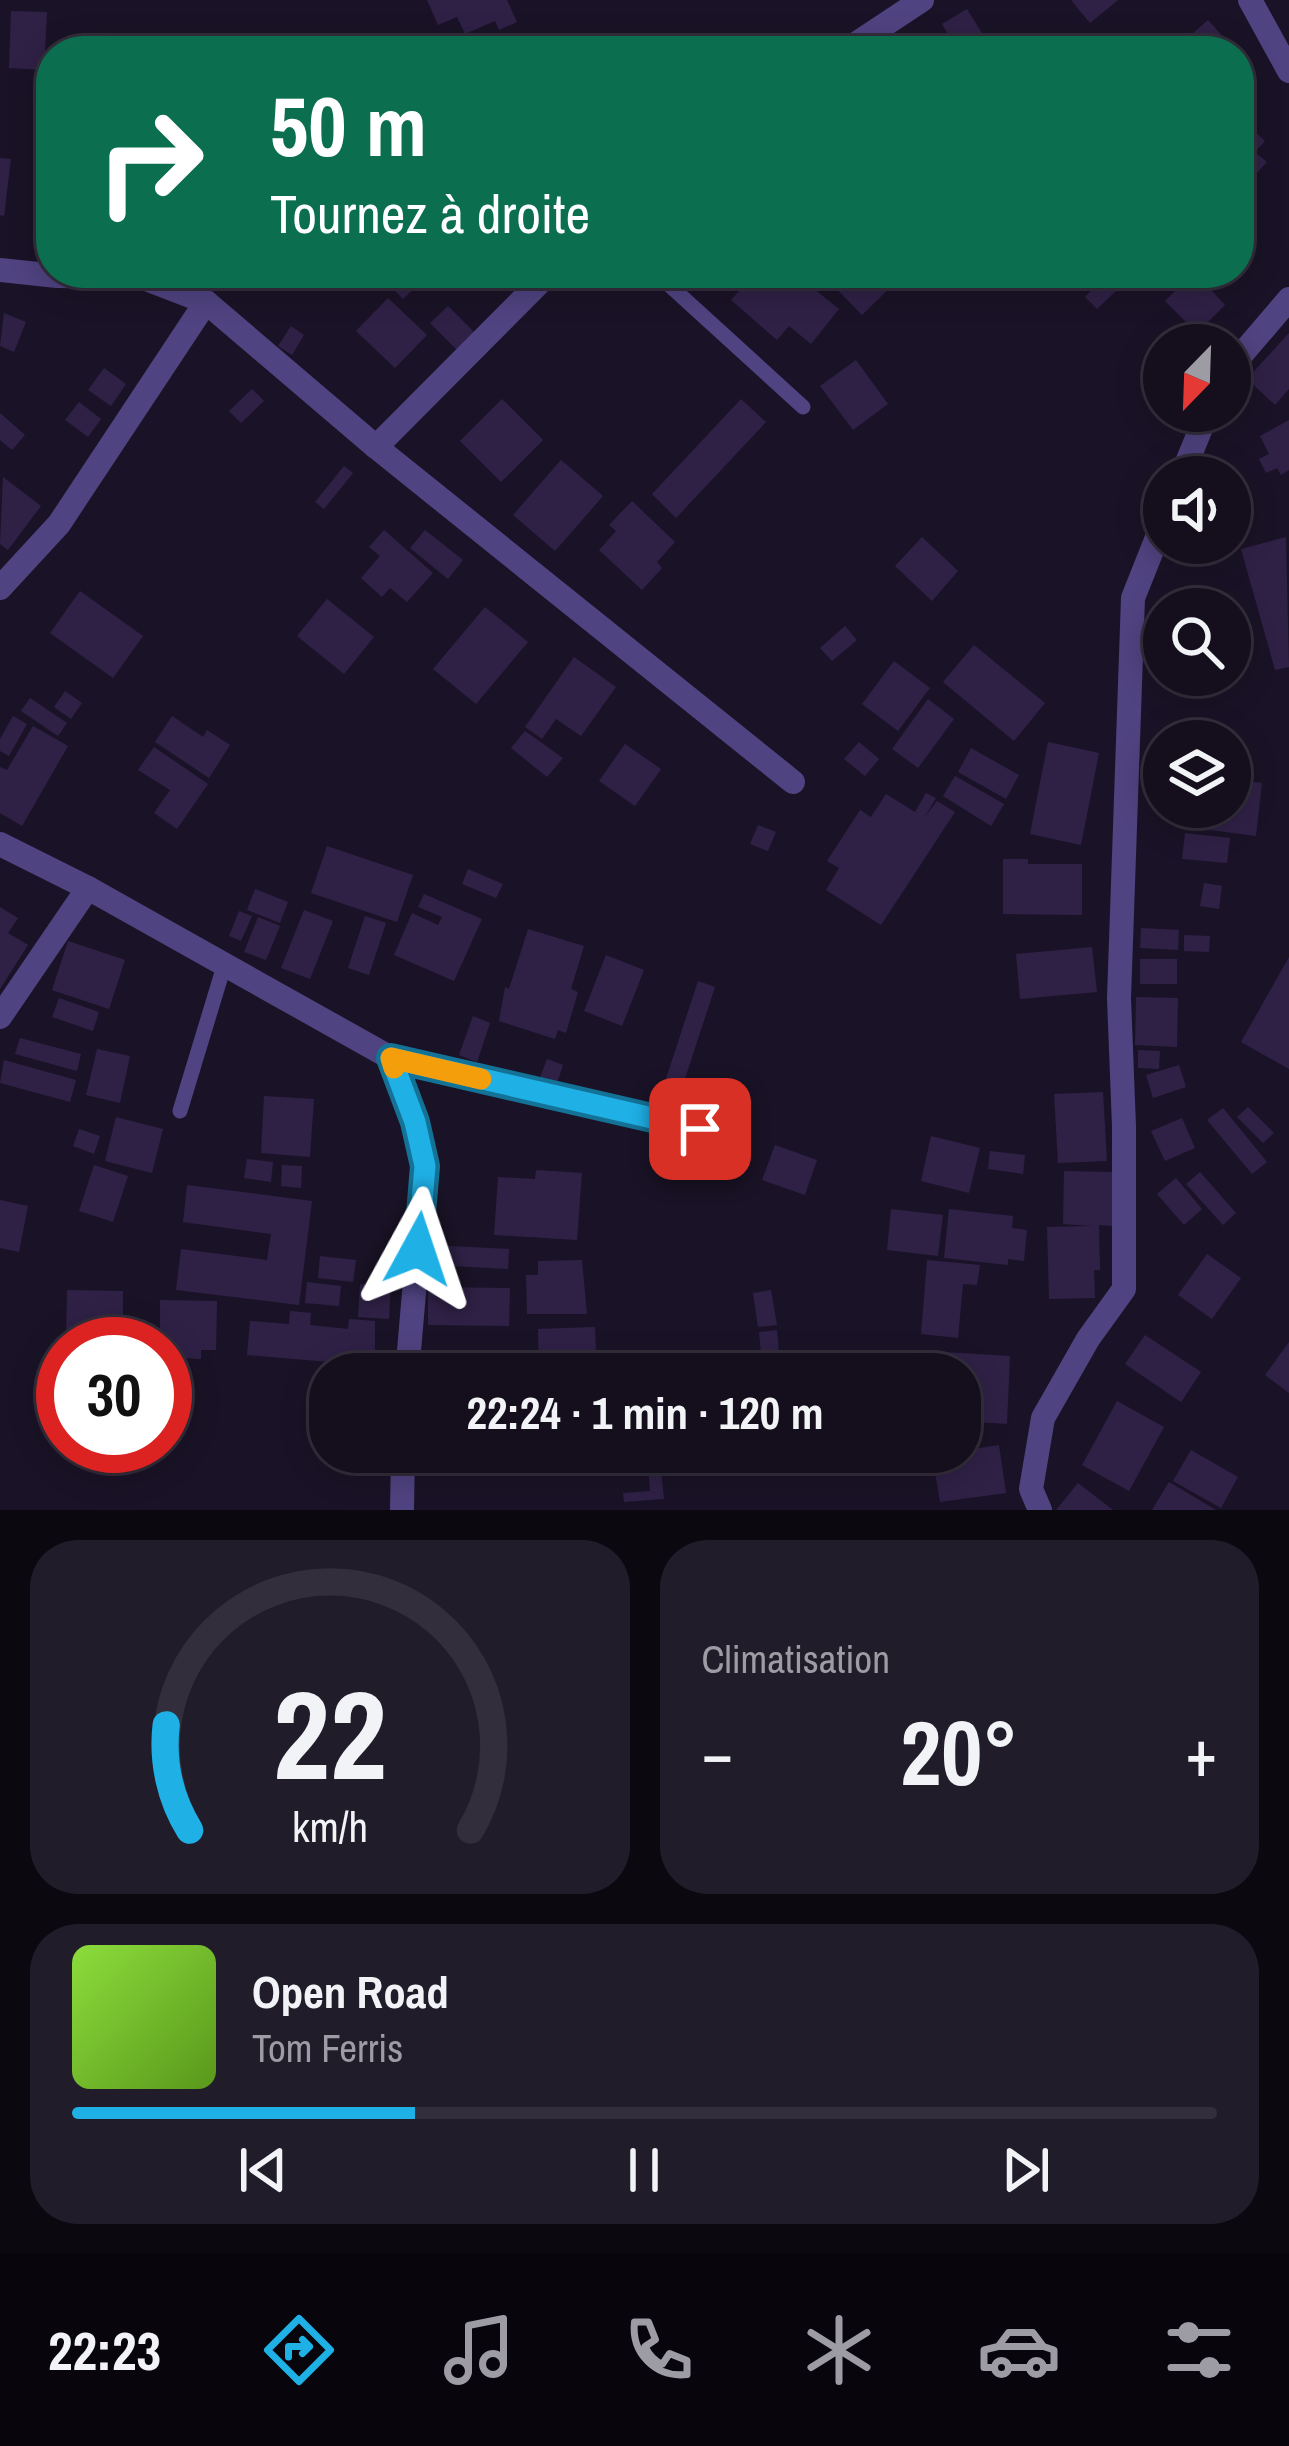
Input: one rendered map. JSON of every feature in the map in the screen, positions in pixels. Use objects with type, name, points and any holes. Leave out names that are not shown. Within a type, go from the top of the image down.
[{"type":"street","points":[[867,36],[922,0]]},
{"type":"street","points":[[1250,0],[1289,71]]},
{"type":"street","points":[[0,270],[36,274]]},
{"type":"street","points":[[170,288],[206,302],[376,447],[793,782]]},
{"type":"street","points":[[376,447],[534,288]]},
{"type":"street","points":[[1251,343],[1289,299]]},
{"type":"street","points":[[0,588],[59,524],[206,302]]},
{"type":"street","points":[[1040,1510],[1031,1489],[1043,1418],[1088,1339],[1124,1289],[1119,998],[1132,598],[1146,564]]},
{"type":"street","points":[[0,844],[88,888],[391,1058],[700,1129]]},
{"type":"street","points":[[0,1017],[88,888]]},
{"type":"street","points":[[391,1058],[415,1122],[425,1166],[409,1353]]},
{"type":"street","points":[[402,1510],[403,1473]]},
{"type":"lane","points":[[673,288],[803,406]]},
{"type":"lane","points":[[180,1111],[224,966]]},
{"type":"building","points":[[427,0],[507,0],[517,22],[499,30],[495,21],[465,34],[457,17],[438,25]]},
{"type":"building","points":[[1071,0],[1118,0],[1090,23]]},
{"type":"building","points":[[967,9],[984,36],[949,36],[942,24]]},
{"type":"building","points":[[11,11],[47,12],[46,36],[36,36],[36,70],[9,68]]},
{"type":"building","points":[[1208,20],[1222,36],[1190,36]]},
{"type":"building","points":[[1254,131],[1265,141],[1255,152],[1267,162],[1254,176]]},
{"type":"building","points":[[0,158],[11,159],[4,216],[0,215]]},
{"type":"building","points":[[392,288],[415,288],[403,299]]},
{"type":"building","points":[[742,288],[813,288],[839,309],[811,344],[789,326],[777,340],[731,300]]},
{"type":"building","points":[[836,288],[890,288],[862,315]]},
{"type":"building","points":[[1094,288],[1118,289],[1097,309],[1085,297]]},
{"type":"building","points":[[1178,288],[1215,288],[1212,291],[1225,305],[1206,324],[1188,324],[1165,301]]},
{"type":"building","points":[[388,298],[427,335],[395,368],[356,331]]},
{"type":"building","points":[[448,306],[475,333],[457,350],[430,323]]},
{"type":"building","points":[[4,313],[26,322],[14,352],[0,346]]},
{"type":"building","points":[[291,326],[304,335],[292,355],[278,346]]},
{"type":"building","points":[[1289,333],[1289,389],[1275,405],[1251,383],[1251,375]]},
{"type":"building","points":[[856,360],[888,404],[853,430],[820,386]]},
{"type":"building","points":[[104,368],[126,384],[111,406],[88,390]]},
{"type":"building","points":[[252,389],[264,401],[241,423],[229,411]]},
{"type":"building","points":[[502,399],[543,440],[501,482],[460,441]]},
{"type":"building","points":[[741,399],[766,422],[676,518],[652,494]]},
{"type":"building","points":[[79,402],[101,419],[88,437],[65,420]]},
{"type":"building","points":[[0,413],[25,435],[12,450],[0,440]]},
{"type":"building","points":[[1289,420],[1289,470],[1281,475],[1277,468],[1266,473],[1259,459],[1269,454],[1260,436]]},
{"type":"building","points":[[561,460],[603,496],[555,551],[513,515]]},
{"type":"building","points":[[344,466],[353,473],[324,509],[315,502]]},
{"type":"building","points":[[3,477],[41,506],[8,550],[0,544]]},
{"type":"building","points":[[632,501],[675,542],[657,562],[662,568],[642,590],[599,550],[616,531],[609,525]]},
{"type":"building","points":[[384,530],[433,573],[407,602],[390,588],[382,597],[361,578],[380,556],[369,547]]},
{"type":"building","points":[[425,530],[463,560],[448,579],[410,548]]},
{"type":"building","points":[[922,537],[958,571],[932,601],[895,566]]},
{"type":"building","points":[[1286,537],[1289,667],[1275,670],[1245,564],[1251,564],[1251,546]]},
{"type":"building","points":[[80,591],[143,636],[113,678],[50,633]]},
{"type":"building","points":[[327,599],[374,637],[344,674],[297,636]]},
{"type":"building","points":[[485,607],[528,642],[476,704],[433,669]]},
{"type":"building","points":[[845,626],[857,640],[832,661],[820,648]]},
{"type":"building","points":[[974,645],[1045,703],[1014,741],[943,682]]},
{"type":"building","points":[[574,657],[616,687],[581,736],[556,719],[542,739],[525,727]]},
{"type":"building","points":[[894,661],[930,688],[898,731],[862,704]]},
{"type":"building","points":[[65,691],[82,703],[71,719],[54,707]]},
{"type":"building","points":[[30,698],[67,723],[58,736],[21,711]]},
{"type":"building","points":[[928,699],[954,719],[918,768],[892,749]]},
{"type":"building","points":[[13,716],[27,724],[9,756],[0,751],[0,739]]},
{"type":"building","points":[[172,716],[203,737],[207,730],[230,745],[209,778],[155,742]]},
{"type":"building","points":[[33,726],[68,746],[22,826],[0,813],[0,767],[7,770]]},
{"type":"building","points":[[525,731],[563,758],[547,777],[511,748]]},
{"type":"building","points":[[859,742],[879,759],[865,776],[844,759]]},
{"type":"building","points":[[1048,742],[1099,753],[1081,845],[1030,834]]},
{"type":"building","points":[[625,744],[661,769],[635,806],[599,781]]},
{"type":"building","points":[[154,747],[208,784],[177,829],[154,813],[170,790],[138,770]]},
{"type":"building","points":[[971,748],[1019,775],[1006,799],[958,772]]},
{"type":"building","points":[[955,776],[1004,804],[991,826],[943,796]]},
{"type":"building","points":[[1251,782],[1262,783],[1256,836],[1194,828],[1251,828]]},
{"type":"building","points":[[926,793],[936,798],[924,818],[937,801],[955,812],[881,925],[826,890],[839,868],[827,861],[860,810],[871,817],[886,794],[915,812]]},
{"type":"building","points":[[758,825],[776,832],[768,851],[750,844]]},
{"type":"building","points":[[1185,833],[1230,838],[1227,863],[1182,859]]},
{"type":"building","points":[[327,846],[413,875],[397,922],[311,893]]},
{"type":"building","points":[[1003,859],[1082,864],[1082,915],[1003,914]]},
{"type":"building","points":[[468,869],[503,884],[496,898],[462,884]]},
{"type":"building","points":[[1204,883],[1222,886],[1219,909],[1200,906]]},
{"type":"building","points":[[255,889],[288,902],[280,923],[247,910]]},
{"type":"building","points":[[424,894],[482,919],[454,981],[394,955],[412,913],[438,925],[442,917],[418,907]]},
{"type":"building","points":[[0,907],[18,918],[8,933],[28,945],[0,989]]},
{"type":"building","points":[[304,910],[333,921],[310,979],[281,968]]},
{"type":"building","points":[[239,911],[252,916],[241,941],[229,936]]},
{"type":"building","points":[[365,916],[386,923],[369,975],[348,968]]},
{"type":"building","points":[[258,917],[280,926],[266,960],[244,952]]},
{"type":"building","points":[[1141,928],[1179,930],[1178,950],[1140,948]]},
{"type":"building","points":[[528,929],[584,946],[571,989],[578,992],[566,1033],[558,1030],[555,1039],[499,1021],[505,987],[509,989]]},
{"type":"building","points":[[1184,935],[1210,936],[1209,952],[1184,951]]},
{"type":"building","points":[[68,941],[125,960],[109,1009],[52,990]]},
{"type":"building","points":[[1092,947],[1097,992],[1020,999],[1016,954]]},
{"type":"building","points":[[606,955],[644,970],[622,1026],[584,1011]]},
{"type":"building","points":[[1289,957],[1289,1069],[1241,1042]]},
{"type":"building","points":[[1140,959],[1177,959],[1177,984],[1140,984]]},
{"type":"building","points":[[698,981],[715,987],[677,1103],[660,1097]]},
{"type":"building","points":[[1136,997],[1178,998],[1177,1047],[1135,1045]]},
{"type":"building","points":[[59,998],[99,1012],[93,1031],[52,1017]]},
{"type":"building","points":[[473,1016],[490,1023],[477,1062],[459,1055]]},
{"type":"building","points":[[20,1038],[81,1054],[77,1071],[15,1054]]},
{"type":"building","points":[[97,1049],[130,1056],[120,1103],[86,1095]]},
{"type":"building","points":[[1138,1050],[1160,1051],[1159,1069],[1138,1068]]},
{"type":"building","points":[[547,1059],[563,1065],[556,1086],[539,1080]]},
{"type":"building","points":[[4,1060],[76,1080],[70,1102],[0,1083]]},
{"type":"building","points":[[1179,1065],[1186,1087],[1153,1098],[1146,1075]]},
{"type":"building","points":[[1103,1092],[1107,1161],[1058,1163],[1054,1094]]},
{"type":"building","points":[[264,1096],[314,1099],[310,1157],[261,1153]]},
{"type":"building","points":[[1248,1107],[1274,1133],[1263,1143],[1237,1117]]},
{"type":"building","points":[[1223,1108],[1267,1162],[1252,1174],[1207,1120]]},
{"type":"building","points":[[116,1117],[163,1129],[152,1173],[105,1161]]},
{"type":"building","points":[[1182,1118],[1195,1148],[1165,1161],[1151,1131]]},
{"type":"building","points":[[79,1129],[100,1136],[94,1154],[73,1146]]},
{"type":"building","points":[[931,1136],[980,1148],[969,1193],[921,1181]]},
{"type":"building","points":[[775,1145],[817,1160],[805,1195],[762,1180]]},
{"type":"building","points":[[990,1151],[1025,1155],[1023,1174],[988,1169]]},
{"type":"building","points":[[247,1159],[273,1162],[271,1182],[244,1178]]},
{"type":"building","points":[[94,1165],[128,1176],[113,1222],[79,1211]]},
{"type":"building","points":[[282,1165],[302,1166],[301,1188],[281,1186]]},
{"type":"building","points":[[536,1170],[582,1173],[577,1240],[494,1235],[498,1177],[535,1179]]},
{"type":"building","points":[[1064,1171],[1112,1172],[1112,1226],[1099,1225],[1095,1298],[1049,1299],[1047,1227],[1092,1226],[1063,1224]]},
{"type":"building","points":[[1200,1172],[1236,1213],[1223,1225],[1186,1184]]},
{"type":"building","points":[[1176,1178],[1202,1209],[1184,1225],[1157,1194]]},
{"type":"building","points":[[187,1185],[312,1201],[299,1305],[176,1290],[181,1249],[267,1260],[271,1234],[183,1222]]},
{"type":"building","points":[[0,1200],[28,1206],[19,1252],[0,1248]]},
{"type":"building","points":[[891,1209],[943,1215],[938,1256],[887,1250]]},
{"type":"building","points":[[949,1209],[1013,1216],[1012,1228],[1027,1230],[1024,1261],[1008,1259],[1008,1265],[944,1258]]},
{"type":"building","points":[[431,1245],[509,1249],[508,1269],[430,1265]]},
{"type":"building","points":[[1207,1254],[1241,1278],[1212,1319],[1178,1295]]},
{"type":"building","points":[[320,1256],[356,1260],[353,1282],[318,1278]]},
{"type":"building","points":[[582,1260],[587,1314],[527,1314],[526,1275],[538,1275],[538,1261]]},
{"type":"building","points":[[927,1260],[980,1265],[977,1285],[963,1284],[958,1338],[921,1334]]},
{"type":"building","points":[[307,1282],[341,1286],[339,1306],[305,1303]]},
{"type":"building","points":[[360,1284],[391,1286],[389,1319],[358,1317]]},
{"type":"building","points":[[428,1287],[510,1288],[509,1326],[428,1325]]},
{"type":"building","points":[[67,1290],[123,1291],[123,1317],[66,1317]]},
{"type":"building","points":[[771,1290],[777,1325],[758,1327],[753,1293]]},
{"type":"building","points":[[160,1300],[217,1301],[216,1350],[201,1350],[201,1359],[192,1359],[192,1317],[160,1317]]},
{"type":"building","points":[[290,1311],[311,1313],[310,1325],[348,1329],[349,1319],[375,1321],[375,1353],[309,1353],[309,1360],[247,1355],[250,1321],[289,1324]]},
{"type":"building","points":[[595,1327],[596,1353],[539,1353],[538,1329]]},
{"type":"building","points":[[777,1330],[779,1353],[761,1353],[759,1332]]},
{"type":"building","points":[[1145,1335],[1201,1372],[1181,1402],[1125,1364]]},
{"type":"building","points":[[1289,1342],[1289,1393],[1265,1375]]},
{"type":"building","points":[[981,1354],[1010,1356],[1007,1424],[981,1422]]},
{"type":"building","points":[[1117,1401],[1164,1427],[1129,1491],[1082,1465]]},
{"type":"building","points":[[999,1445],[1006,1493],[940,1502],[935,1473],[981,1473],[981,1448]]},
{"type":"building","points":[[1191,1450],[1238,1477],[1221,1508],[1173,1481]]},
{"type":"building","points":[[649,1473],[661,1473],[664,1499],[624,1502],[623,1493],[650,1491]]},
{"type":"building","points":[[1169,1482],[1216,1510],[1152,1510]]},
{"type":"building","points":[[1078,1483],[1113,1510],[1056,1510]]},
{"type":"slow traffic","points":[[394,1068],[391,1058],[481,1079]]},
{"type":"route","points":[[418,1249],[425,1166],[415,1122],[391,1058],[700,1129]]}]
